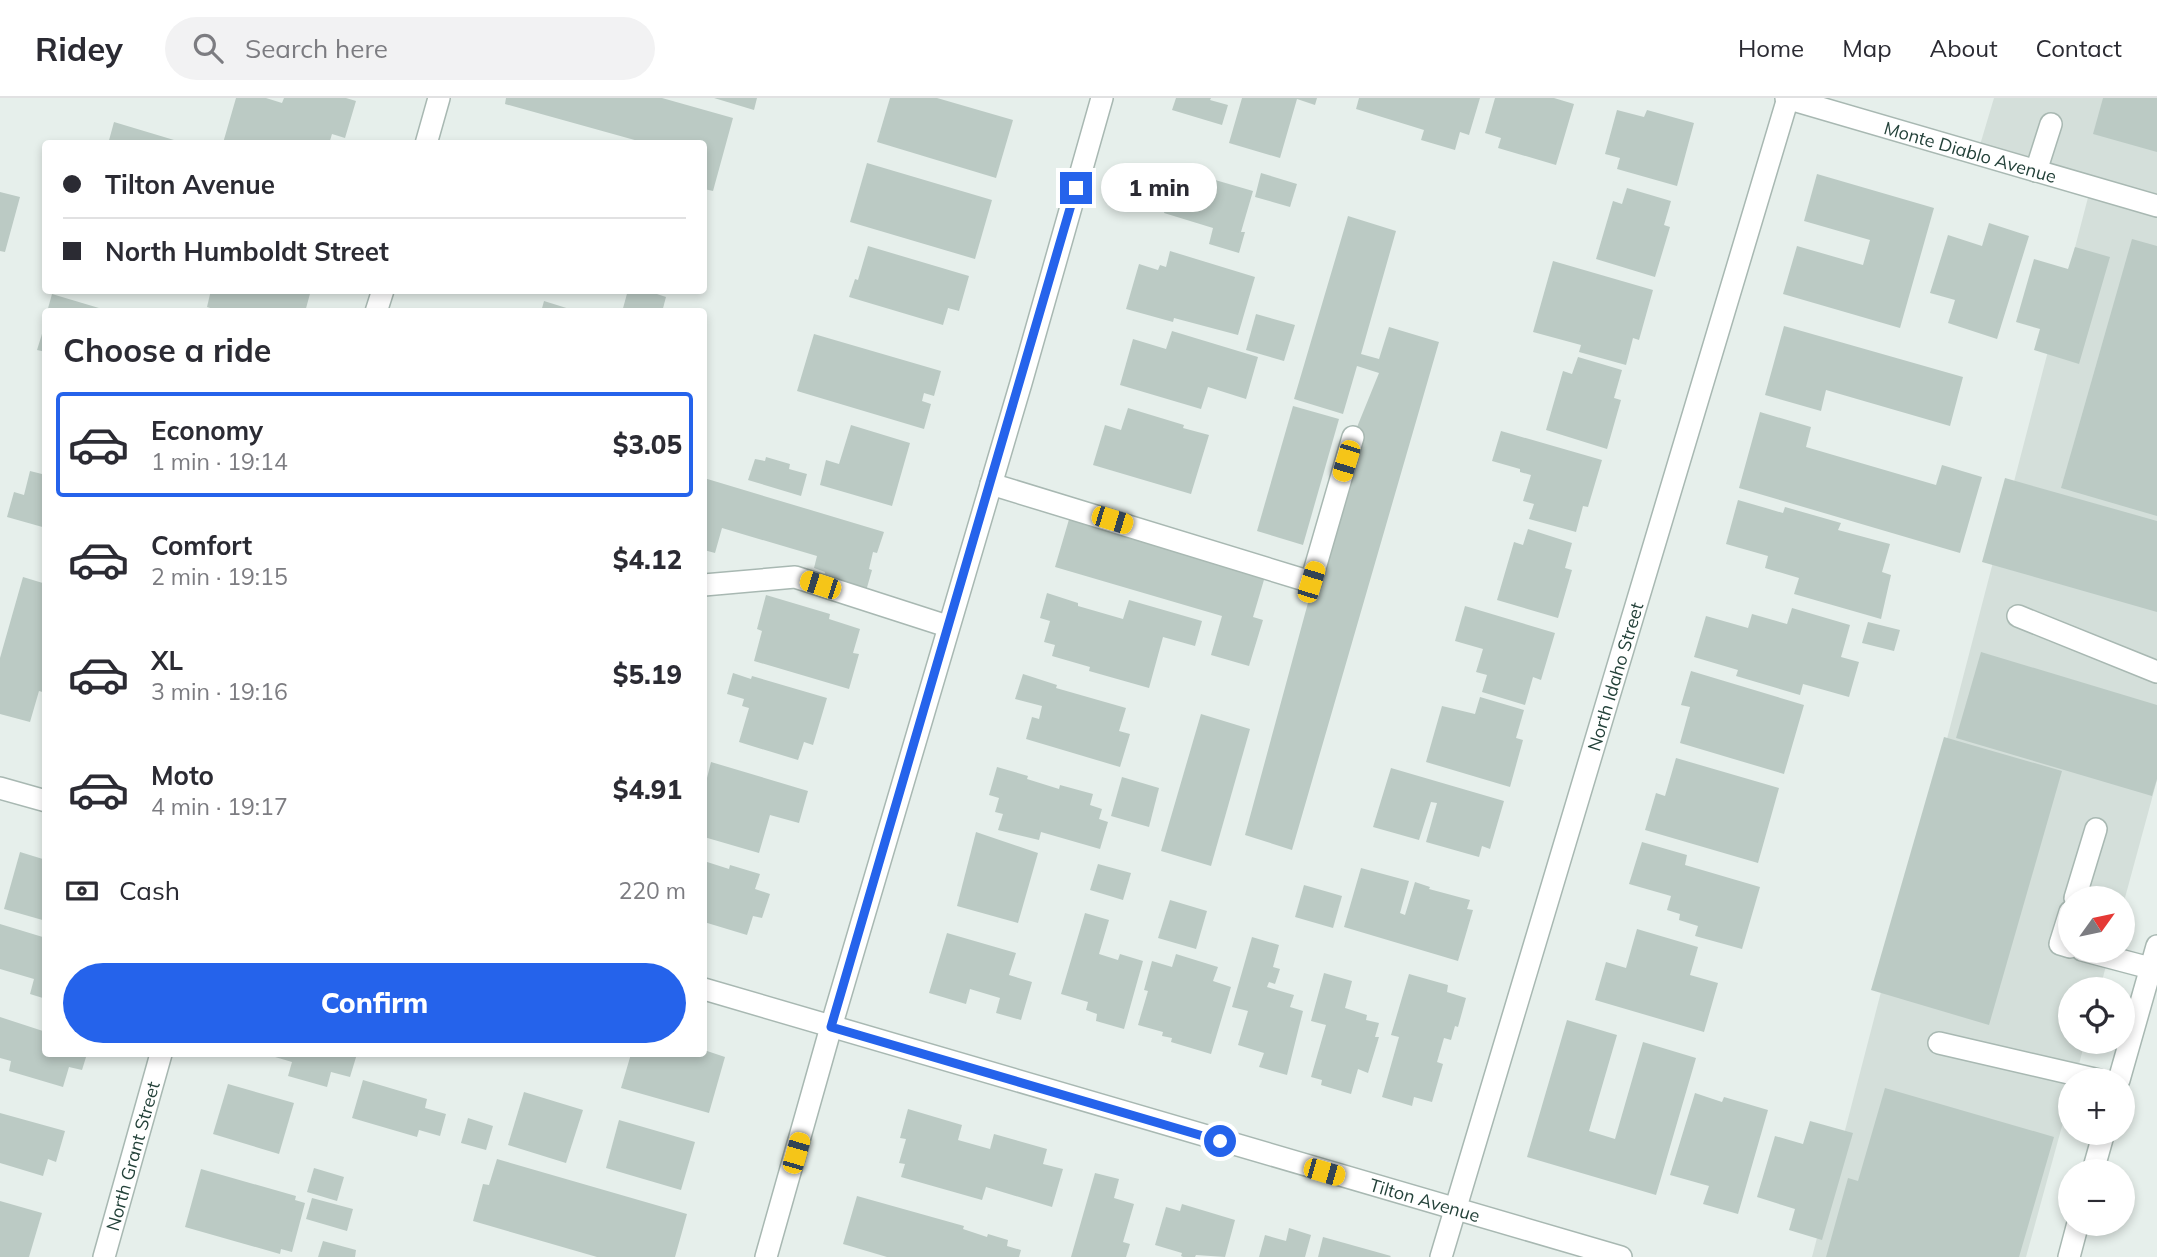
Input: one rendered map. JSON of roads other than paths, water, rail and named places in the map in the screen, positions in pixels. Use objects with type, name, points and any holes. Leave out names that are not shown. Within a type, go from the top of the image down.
[{"type":"street","points":[[427,140],[439,98]]},
{"type":"street","points":[[766,1257],[1102,98]]},
{"type":"street","name":"Monte Diablo Avenue","points":[[1787,98],[2157,206]]},
{"type":"street","name":"North Idaho Street","points":[[1441,1257],[1787,98]]},
{"type":"street","points":[[2036,171],[2051,124]]},
{"type":"street","points":[[991,484],[1311,582],[1353,438]]},
{"type":"street","points":[[707,585],[795,577],[947,626]]},
{"type":"street","points":[[2018,616],[2157,671]]},
{"type":"street","points":[[0,788],[42,800]]},
{"type":"street","points":[[2079,886],[2096,829]]},
{"type":"street","points":[[2122,1068],[2157,946]]},
{"type":"street","points":[[2131,963],[2150,968]]},
{"type":"street","name":"Tilton Avenue","points":[[707,990],[1621,1257]]},
{"type":"street","points":[[1939,1043],[2058,1071]]},
{"type":"street","name":"North Grant Street","points":[[104,1257],[161,1057]]},
{"type":"street","points":[[2068,1257],[2074,1236]]}]
